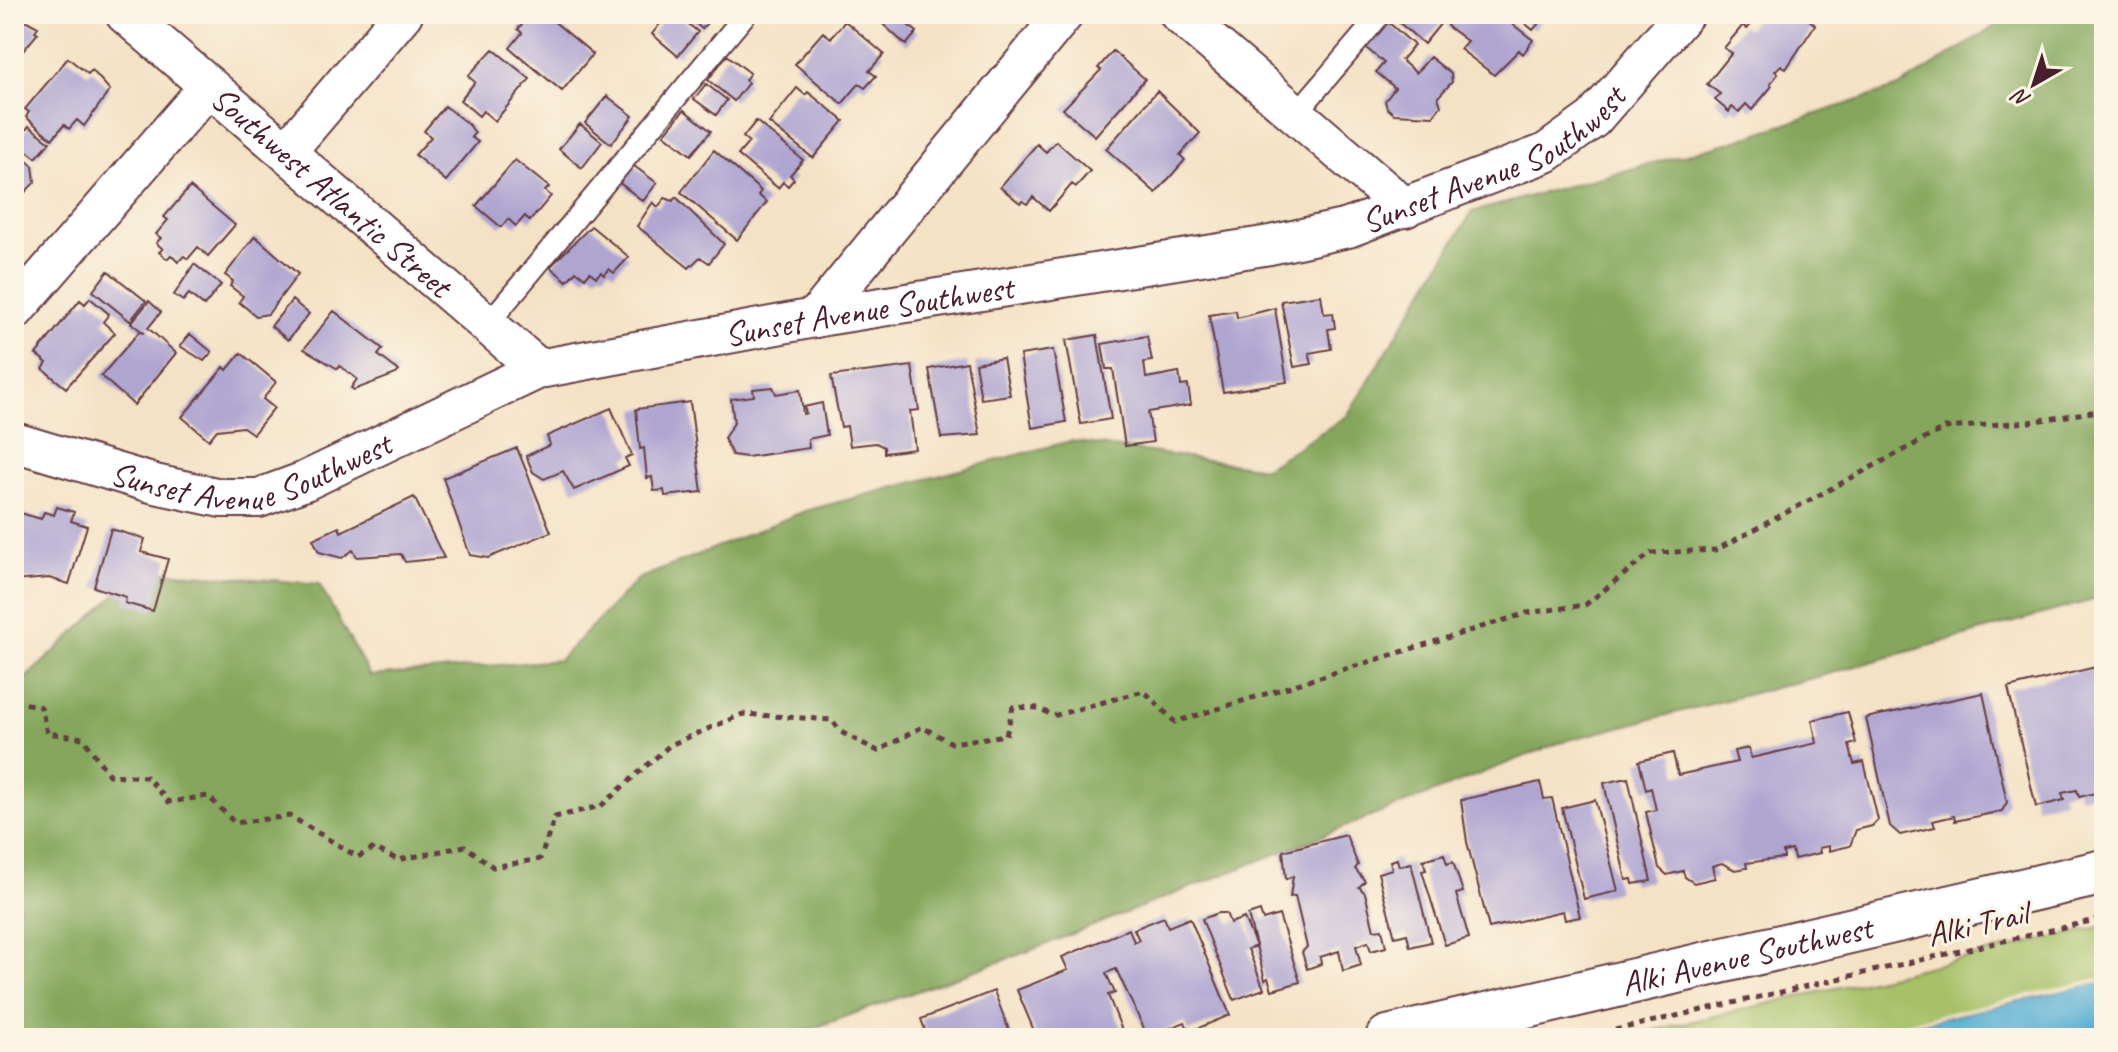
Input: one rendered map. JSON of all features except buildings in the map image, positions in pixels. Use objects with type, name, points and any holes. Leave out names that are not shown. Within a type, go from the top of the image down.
[{"type":"main road","name":"Alki Avenue Southwest","points":[[1388,1038],[2104,872]]},
{"type":"street","name":"Southwest Atlantic Street","points":[[125,14],[539,369]]},
{"type":"street","points":[[286,152],[403,14]]},
{"type":"street","points":[[815,318],[1064,14]]},
{"type":"street","points":[[1179,14],[1405,208]]},
{"type":"street","name":"Sunset Avenue Southwest","points":[[14,442],[155,484],[221,498],[259,498],[305,481],[539,369],[815,318],[1270,245],[1348,228],[1546,153],[1593,119],[1684,14]]},
{"type":"street","points":[[14,311],[209,86]]},
{"type":"lane","points":[[487,325],[746,14]]},
{"type":"lane","points":[[1296,114],[1381,14]]},
{"type":"path","points":[[14,701],[41,707],[47,733],[83,738],[109,775],[147,777],[169,802],[208,796],[235,823],[290,816],[358,857],[374,848],[398,860],[465,846],[493,867],[540,859],[555,817],[601,806],[670,745],[743,714],[832,720],[841,732],[878,751],[922,727],[952,743],[1006,735],[1013,707],[1039,708],[1053,716],[1144,691],[1175,722],[1527,613],[1585,605],[1651,553],[1716,550],[1945,428],[2029,422],[2104,410]]},
{"type":"path","name":"Alki Trail","points":[[1580,1038],[2104,918]]},
{"type":"green space","points":[[2014,14],[2104,14],[2104,597],[1817,677],[1564,741],[1029,951],[786,1038],[14,1038],[14,915],[20,908],[14,891],[14,689],[142,570],[319,584],[370,676],[559,660],[638,579],[805,511],[1070,441],[1265,468],[1347,416],[1472,212],[1731,142],[1899,87]]},
{"type":"green space","points":[[2104,926],[2104,981],[1856,1038],[1620,1038]]},
{"type":"water","points":[[2104,981],[2104,1038],[1856,1038]]},
{"type":"pier","points":[[2104,977],[2104,981],[1852,1038],[1855,1034]]}]
